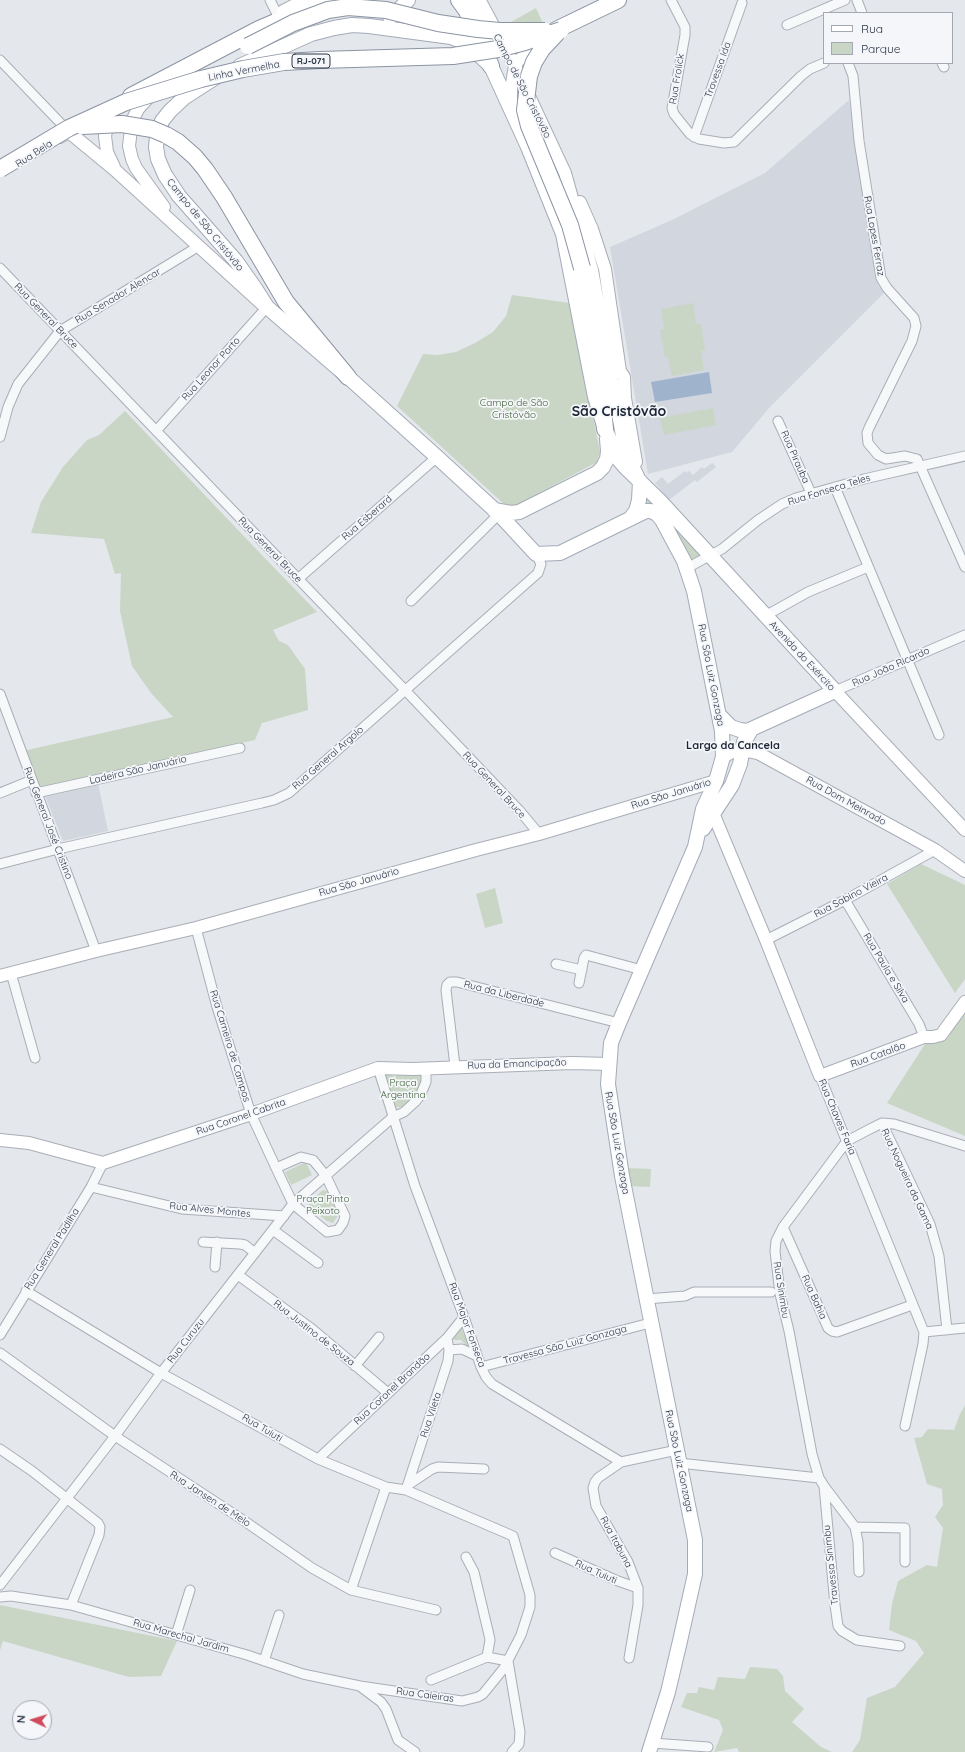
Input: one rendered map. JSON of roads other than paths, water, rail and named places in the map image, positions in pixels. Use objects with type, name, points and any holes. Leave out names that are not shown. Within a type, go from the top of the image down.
[{"type":"highway","points":[[126,99],[259,29],[327,0]]},
{"type":"highway","points":[[460,0],[468,11],[491,66]]},
{"type":"highway","name":"Linha Vermelha","points":[[0,170],[69,130],[126,102],[201,80],[243,69],[284,62],[453,56],[498,49],[525,42],[559,30],[618,0]]},
{"type":"highway","points":[[148,98],[248,46],[300,21],[328,10],[348,7],[386,10],[438,23],[500,31],[559,30]]},
{"type":"highway","points":[[559,30],[542,49],[528,76],[525,110],[529,126],[570,225],[582,268],[600,374],[605,429]]},
{"type":"highway","name":"Linha Vermelha","points":[[0,166],[67,125],[126,99],[242,66],[320,57],[452,54],[498,46],[559,30]]},
{"type":"highway","points":[[69,130],[98,125],[138,126],[166,135],[178,142],[195,157],[205,169],[286,302],[348,376]]},
{"type":"main road","points":[[369,26],[395,14],[408,0]]},
{"type":"main road","points":[[476,0],[491,66]]},
{"type":"main road","name":"Campo de São Cristóvão","points":[[536,554],[496,512],[437,457],[348,376],[267,307],[236,261],[179,196],[165,175],[158,159],[156,147],[159,128],[162,122],[170,111],[185,97],[218,76],[311,34],[334,28],[352,25],[369,26],[452,37],[466,43],[491,66],[528,147],[563,234],[595,397],[605,429],[619,460],[640,481]]},
{"type":"main road","name":"Campo de São Cristóvão","points":[[496,512],[519,512],[596,473],[603,467],[607,459],[608,451],[605,429]]},
{"type":"main road","points":[[536,554],[560,553],[630,519],[636,511],[639,500],[640,481]]},
{"type":"main road","name":"Avenida do Exército","points":[[640,481],[835,691]]},
{"type":"main road","name":"Rua São Luiz Gonzaga","points":[[630,519],[646,511],[651,511],[657,514],[687,568],[694,591],[724,744],[723,757],[716,781],[703,809],[698,837],[619,1023],[611,1044],[609,1064],[608,1090],[613,1126],[650,1323],[695,1540],[695,1574],[674,1669],[650,1747]]},
{"type":"main road","name":"Rua João Ricardo","points":[[751,730],[835,691]]},
{"type":"main road","points":[[719,715],[732,727],[743,731],[751,730]]},
{"type":"main road","points":[[698,837],[734,780],[740,764],[742,750],[747,735],[751,730]]},
{"type":"main road","points":[[713,813],[716,781]]},
{"type":"street","points":[[270,0],[277,14]]},
{"type":"street","name":"Campo de São Cristóvão","points":[[267,307],[116,170],[107,152],[105,136],[107,121],[112,110],[132,91],[305,0]]},
{"type":"street","name":"Campo de São Cristóvão","points":[[480,0],[515,66],[590,224],[602,256],[608,284],[620,371],[624,377],[625,398],[640,481]]},
{"type":"street","points":[[511,111],[511,89],[515,66],[518,61],[526,54],[628,0]]},
{"type":"street","name":"Rua Frolick","points":[[670,0],[685,27],[672,108],[674,114],[694,137]]},
{"type":"street","points":[[787,25],[845,0]]},
{"type":"street","points":[[857,0],[862,12]]},
{"type":"street","name":"Travessa Ida","points":[[694,137],[742,2]]},
{"type":"street","points":[[0,60],[69,130],[116,170]]},
{"type":"street","points":[[694,137],[724,143],[734,142],[801,76],[810,69],[823,63]]},
{"type":"street","name":"Rua Lopes Ferraz","points":[[848,64],[853,76],[859,141],[881,278],[887,288],[914,318],[916,326],[912,341],[869,428],[868,438],[871,447],[878,455],[886,459],[912,456],[917,459],[921,466]]},
{"type":"street","name":"Campo de São Cristóvão","points":[[148,98],[138,109],[132,121],[129,135],[132,159],[176,225]]},
{"type":"street","name":"Rua Bela","points":[[0,176],[69,130]]},
{"type":"street","name":"Rua Senador Alencar","points":[[0,436],[8,407],[18,384],[60,331],[199,246]]},
{"type":"street","name":"Rua General Bruce","points":[[0,268],[405,690],[519,810],[539,834]]},
{"type":"street","name":"Rua Leonor Porto","points":[[156,430],[267,307]]},
{"type":"street","name":"Rua Pirauba","points":[[778,421],[811,493]]},
{"type":"street","name":"Rua Fonseca Teles","points":[[687,568],[722,549],[758,520],[782,504],[811,493],[965,456]]},
{"type":"street","name":"Rua Esberard","points":[[298,579],[437,457]]},
{"type":"street","points":[[921,466],[965,568]]},
{"type":"street","points":[[835,487],[939,735]]},
{"type":"street","points":[[411,601],[496,512]]},
{"type":"street","name":"Rua General Argolo","points":[[0,864],[58,849],[274,800],[288,793],[538,573],[541,564],[536,554]]},
{"type":"street","points":[[765,616],[808,592],[868,567]]},
{"type":"street","name":"Rua João Ricardo","points":[[835,691],[965,635]]},
{"type":"street","name":"Avenida do Exército","points":[[835,691],[965,830]]},
{"type":"street","name":"Rua General José Cristino","points":[[0,694],[96,951]]},
{"type":"street","name":"Ladeira São Januário","points":[[36,793],[240,748]]},
{"type":"street","points":[[723,757],[734,751],[742,750]]},
{"type":"street","name":"Rua Dom Meinrado","points":[[742,750],[758,753],[935,850],[965,871]]},
{"type":"street","points":[[0,793],[32,780]]},
{"type":"street","name":"Rua São Januário","points":[[6,975],[96,951],[196,928],[476,850],[539,834],[716,781]]},
{"type":"street","name":"Rua Chaves Faria","points":[[713,813],[766,940],[924,1332]]},
{"type":"street","name":"Rua Sabino Vieira","points":[[766,940],[845,900],[935,850]]},
{"type":"street","name":"Rua Paula e Silva","points":[[845,900],[919,1024],[930,1037]]},
{"type":"street","name":"Rua Carneiro de Campos","points":[[196,928],[218,1007],[251,1114],[294,1204]]},
{"type":"street","points":[[579,983],[584,958],[586,955],[642,970]]},
{"type":"street","points":[[556,964],[582,970]]},
{"type":"street","points":[[6,975],[35,1058]]},
{"type":"street","name":"Rua da Liberdade","points":[[456,1066],[446,990],[447,985],[450,982],[457,982],[619,1023]]},
{"type":"street","points":[[930,1037],[943,1032],[965,1002]]},
{"type":"street","name":"Rua Catalão","points":[[820,1076],[930,1037]]},
{"type":"street","name":"Rua da Emancipação","points":[[426,1069],[456,1066],[572,1063],[609,1064]]},
{"type":"street","points":[[378,1068],[426,1069],[426,1082],[420,1096],[409,1108],[393,1117]]},
{"type":"street","name":"Rua Coronel Cabrita","points":[[103,1163],[251,1114],[378,1068]]},
{"type":"street","name":"Rua Major Fonseca","points":[[378,1068],[415,1186],[481,1367],[492,1384],[621,1462]]},
{"type":"street","name":"Rua Curuzu","points":[[0,1585],[115,1436],[161,1373],[294,1204],[393,1117]]},
{"type":"street","points":[[882,1123],[894,1124],[965,1146]]},
{"type":"street","name":"Rua Sinimbu","points":[[859,1572],[858,1542],[855,1527],[821,1482],[812,1454],[789,1331],[780,1294],[775,1251],[776,1241],[783,1227],[847,1141],[882,1123]]},
{"type":"street","name":"Rua Nogueira da Gama","points":[[882,1123],[930,1224],[939,1256],[947,1330]]},
{"type":"street","points":[[0,1140],[29,1143],[103,1163]]},
{"type":"street","points":[[276,1168],[305,1157],[313,1160],[326,1176],[345,1216],[343,1223],[338,1230],[327,1232],[294,1204]]},
{"type":"street","name":"Rua General Padilha","points":[[0,1335],[91,1187],[103,1163]]},
{"type":"street","name":"Rua Alves Montes","points":[[91,1187],[182,1209],[284,1216]]},
{"type":"street","name":"Rua Bahia","points":[[783,1227],[828,1328],[832,1331],[837,1332],[912,1305]]},
{"type":"street","points":[[273,1230],[318,1263]]},
{"type":"street","points":[[203,1242],[245,1245],[255,1253]]},
{"type":"street","points":[[214,1267],[217,1242]]},
{"type":"street","name":"Rua Justino de Souza","points":[[238,1275],[312,1329],[388,1393]]},
{"type":"street","name":"Rua Tuiuti","points":[[26,1291],[161,1373],[318,1459],[386,1486],[407,1488],[512,1536]]},
{"type":"street","points":[[646,1299],[685,1296],[694,1292],[771,1292]]},
{"type":"street","name":"Rua Coronel Brandão","points":[[318,1459],[447,1338],[464,1317]]},
{"type":"street","name":"Travessa São Luiz Gonzaga","points":[[481,1367],[650,1323]]},
{"type":"street","points":[[905,1426],[923,1344],[924,1332],[965,1328]]},
{"type":"street","points":[[355,1366],[379,1337]]},
{"type":"street","name":"Rua Vileta","points":[[407,1488],[448,1361],[449,1350],[447,1338]]},
{"type":"street","points":[[449,1350],[462,1349],[477,1356]]},
{"type":"street","name":"Rua Jansen de Melo","points":[[0,1353],[115,1436],[243,1520],[312,1568],[351,1590],[436,1610]]},
{"type":"street","points":[[0,1449],[32,1470],[98,1523],[100,1527],[99,1535],[71,1605]]},
{"type":"street","points":[[621,1462],[678,1457],[821,1482]]},
{"type":"street","name":"Rua Itabuna","points":[[621,1462],[598,1478],[595,1482],[594,1488],[596,1506],[628,1562],[638,1588],[638,1604],[629,1658]]},
{"type":"street","points":[[407,1488],[432,1469],[438,1467],[484,1469]]},
{"type":"street","name":"Travessa Sinimbu","points":[[821,1482],[838,1626],[852,1639],[900,1646]]},
{"type":"street","points":[[351,1590],[386,1486]]},
{"type":"street","points":[[855,1527],[905,1528],[905,1562]]},
{"type":"street","name":"Rua Caieiras","points":[[360,1686],[462,1701],[478,1697],[483,1694],[508,1661],[521,1634],[530,1607],[530,1595],[512,1536]]},
{"type":"street","name":"Rua Tuiuti","points":[[556,1554],[638,1588]]},
{"type":"street","points":[[466,1557],[474,1572],[490,1635],[487,1657]]},
{"type":"street","points":[[176,1635],[190,1590]]},
{"type":"street","name":"Rua Marechal Jardim","points":[[0,1597],[11,1596],[71,1605],[264,1661],[303,1674],[360,1686]]},
{"type":"street","points":[[264,1661],[279,1615]]},
{"type":"street","points":[[430,1680],[487,1657],[508,1661],[520,1732],[519,1744],[512,1752]]},
{"type":"street","points":[[360,1686],[381,1702],[386,1709],[398,1740],[415,1752]]},
{"type":"street","points":[[650,1747],[708,1747]]},
{"type":"water","points":[[709,372],[712,393],[655,402],[651,382]]},
{"type":"district","name":"São Cristóvão","points":[[619,412]]},
{"type":"district","name":"Largo da Cancela","points":[[733,746]]},
{"type":"park label","name":"Praça Argentina","points":[[403,1088]]},
{"type":"park label","name":"Praça Pinto Peixoto","points":[[323,1204]]}]
